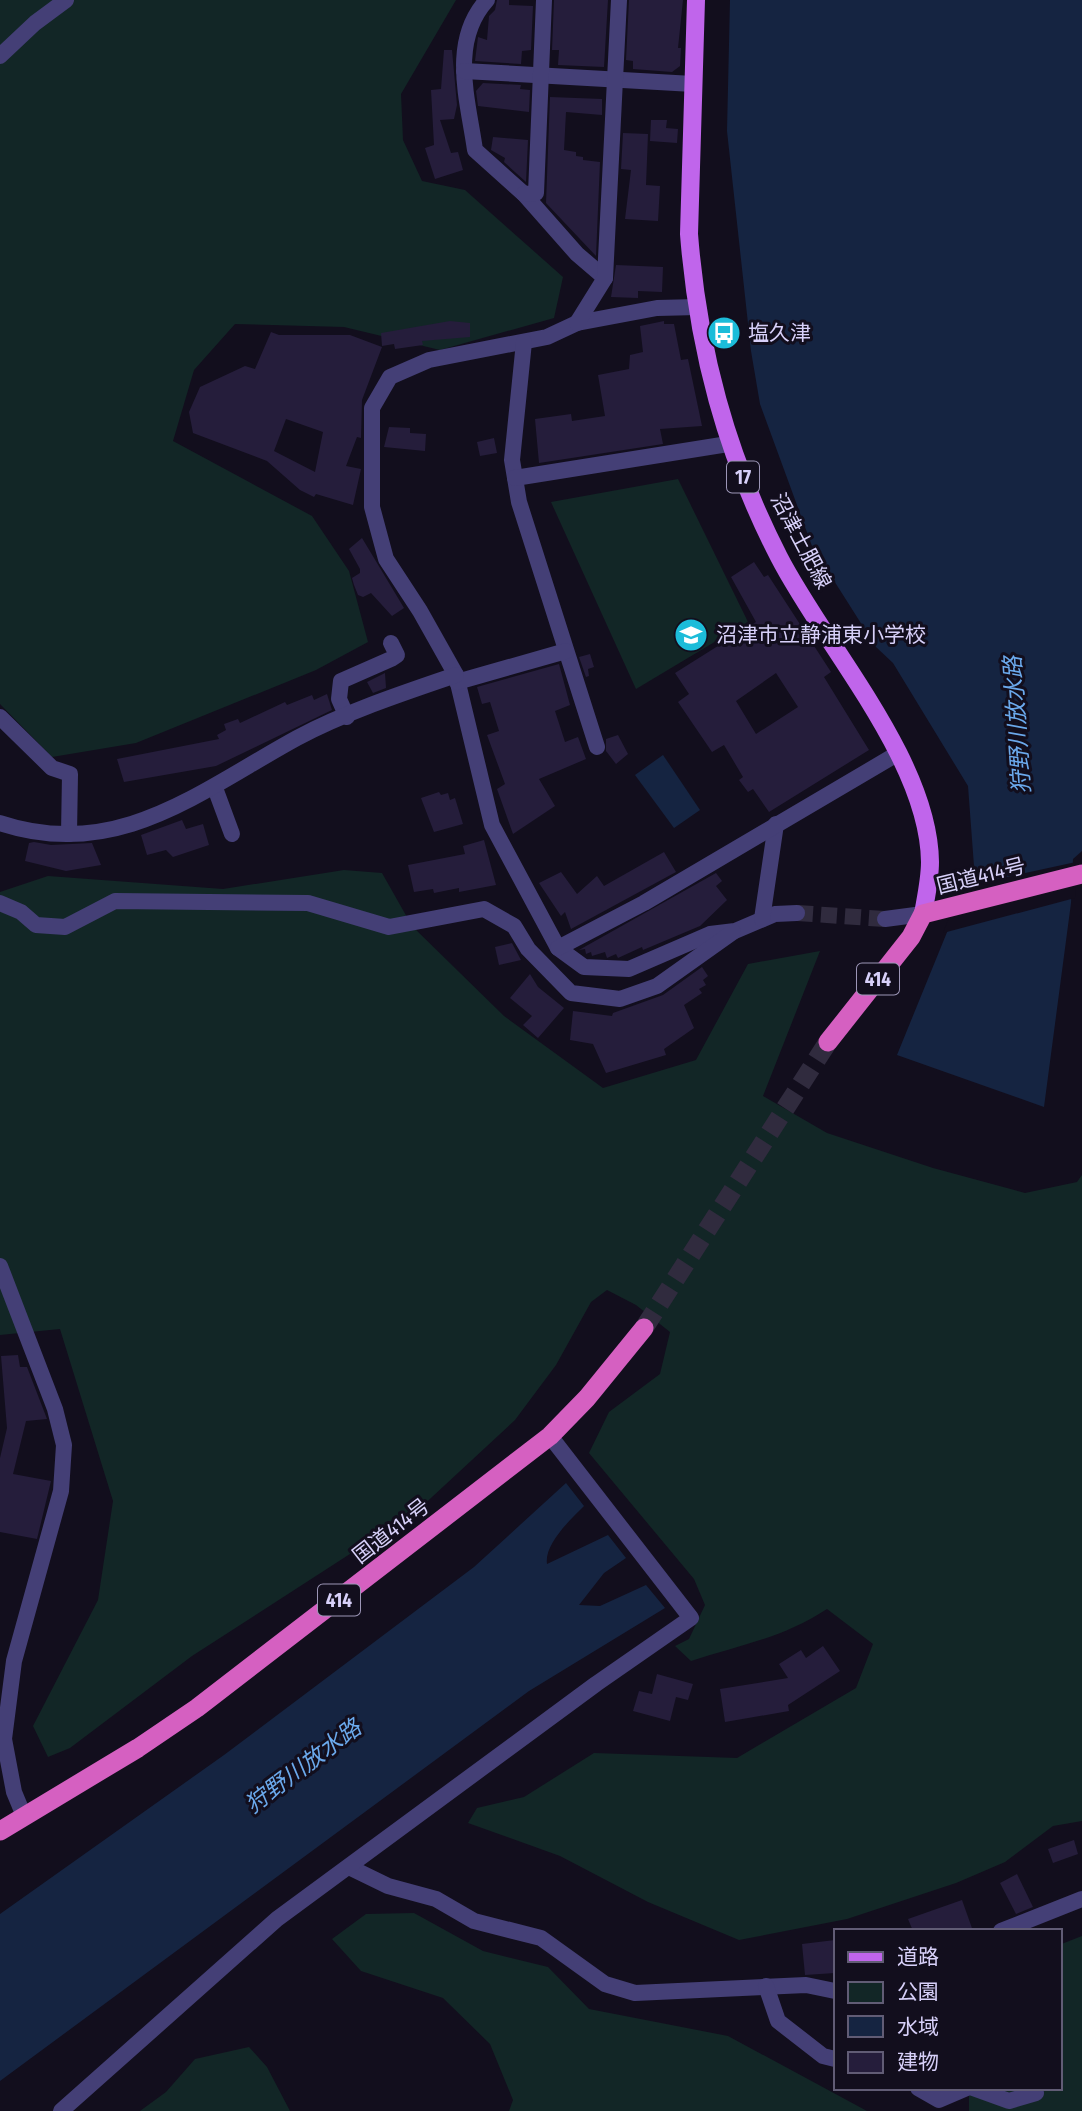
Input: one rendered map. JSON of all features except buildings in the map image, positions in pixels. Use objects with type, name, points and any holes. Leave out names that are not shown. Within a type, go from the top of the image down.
[{"type":"highway","name":"国道414号","points":[[828,1042],[911,937],[923,914],[1082,874]]},
{"type":"highway","name":"国道414号","points":[[0,1831],[138,1748],[219,1692],[550,1436],[587,1398],[644,1328]]},
{"type":"main road","name":"沼津土肥線","points":[[696,0],[689,234],[698,307],[714,398],[728,444],[779,558],[884,726],[919,801],[927,834],[930,863],[923,914]]},
{"type":"street","points":[[0,56],[66,0]]},
{"type":"street","points":[[487,0],[468,31],[463,50],[475,150],[524,194],[577,254],[605,278]]},
{"type":"street","points":[[524,194],[536,193],[544,0]]},
{"type":"street","points":[[577,323],[605,278],[619,0]]},
{"type":"street","points":[[464,71],[542,78],[693,84]]},
{"type":"street","points":[[698,307],[657,308],[577,323],[547,337],[410,366],[390,377],[372,408],[372,507],[386,559],[420,611],[456,679],[492,825],[558,948],[584,967],[629,969],[710,934],[735,931]]},
{"type":"street","points":[[524,342],[512,460],[519,502],[597,747]]},
{"type":"street","points":[[515,478],[728,444]]},
{"type":"street","points":[[347,717],[338,699],[341,681],[397,654],[391,643]]},
{"type":"street","points":[[0,823],[28,832],[69,834],[130,827],[215,788],[298,737],[400,694],[566,651]]},
{"type":"street","points":[[0,717],[52,768],[70,774],[69,834]]},
{"type":"street","points":[[558,948],[644,903],[897,754]]},
{"type":"street","points":[[215,788],[232,834]]},
{"type":"street","points":[[762,919],[776,824]]},
{"type":"street","points":[[0,903],[21,912],[36,925],[65,927],[115,901],[308,903],[389,927],[484,909],[514,926],[528,949],[571,993],[621,999],[657,986],[735,931],[775,914],[797,913]]},
{"type":"street","points":[[885,919],[923,914]]},
{"type":"street","points":[[0,1266],[55,1409],[64,1445],[61,1491],[14,1661],[2,1739],[13,1792],[24,1816]]},
{"type":"street","points":[[61,2111],[277,1919],[351,1868],[596,1684],[691,1618],[550,1436]]},
{"type":"street","points":[[351,1868],[388,1886],[436,1899],[474,1921],[541,1938],[605,1984],[635,1993],[806,1985],[834,1991]]},
{"type":"street","points":[[1006,1929],[1082,1899]]},
{"type":"street","points":[[766,1986],[778,2021],[823,2056],[834,2059]]},
{"type":"street","points":[[921,2090],[939,2101],[963,2090]]},
{"type":"street","points":[[979,2090],[1009,2101],[1036,2093]]},
{"type":"green space","points":[[0,0],[456,0],[401,94],[403,140],[422,181],[465,190],[563,277],[554,318],[440,350],[344,327],[235,324],[194,370],[173,441],[312,516],[349,571],[368,642],[316,670],[136,743],[52,757],[0,704]]},
{"type":"green space","points":[[678,479],[748,622],[636,689],[551,502]]},
{"type":"green space","points":[[344,870],[382,873],[412,926],[504,1016],[603,1088],[696,1060],[748,964],[820,951],[763,1096],[827,1133],[933,1168],[1025,1193],[1077,1182],[1082,1175],[1082,1821],[1053,1826],[1005,1862],[956,1883],[847,1919],[739,1940],[648,1902],[560,1856],[468,1823],[477,1808],[524,1797],[594,1753],[737,1758],[856,1688],[873,1644],[827,1609],[778,1634],[691,1661],[675,1646],[689,1639],[705,1605],[694,1579],[589,1453],[609,1412],[660,1374],[670,1332],[636,1305],[607,1290],[591,1302],[556,1365],[515,1420],[418,1510],[192,1656],[70,1748],[48,1757],[33,1726],[98,1600],[113,1501],[60,1329],[0,1335],[0,892],[48,876],[223,889]]},
{"type":"green space","points":[[414,1913],[483,1951],[548,1967],[589,2009],[728,2036],[867,2111],[509,2111],[513,2100],[490,2044],[443,1998],[361,1971],[332,1939],[366,1914]]},
{"type":"green space","points":[[1082,1936],[1082,2111],[969,2111],[969,2090],[1061,2090],[1061,1944]]},
{"type":"green space","points":[[249,2047],[267,2067],[290,2111],[140,2111],[166,2092],[195,2059]]},
{"type":"water","name":"狩野川放水路","points":[[730,0],[1082,0],[1082,851],[1073,859],[1071,903],[1044,1107],[897,1055],[974,866],[968,786],[893,663],[876,647],[812,546],[760,404],[751,351],[727,131]]},
{"type":"water","points":[[663,755],[700,810],[674,828],[635,775]]},
{"type":"water","name":"狩野川放水路","points":[[566,1483],[584,1506],[554,1540],[547,1556],[547,1564],[608,1535],[626,1558],[604,1573],[579,1605],[600,1606],[646,1585],[665,1608],[529,1691],[0,2081],[0,1914],[224,1755],[474,1567]]},
{"type":"pier","points":[[1076,862],[1075,898],[943,933],[961,887]]},
{"type":"tunnel","points":[[797,913],[885,919]]},
{"type":"tunnel","points":[[644,1328],[828,1042]]},
{"type":"place","name":"塩久津","points":[[724,333]]},
{"type":"place","name":"沼津市立静浦東小学校","points":[[691,635]]}]
